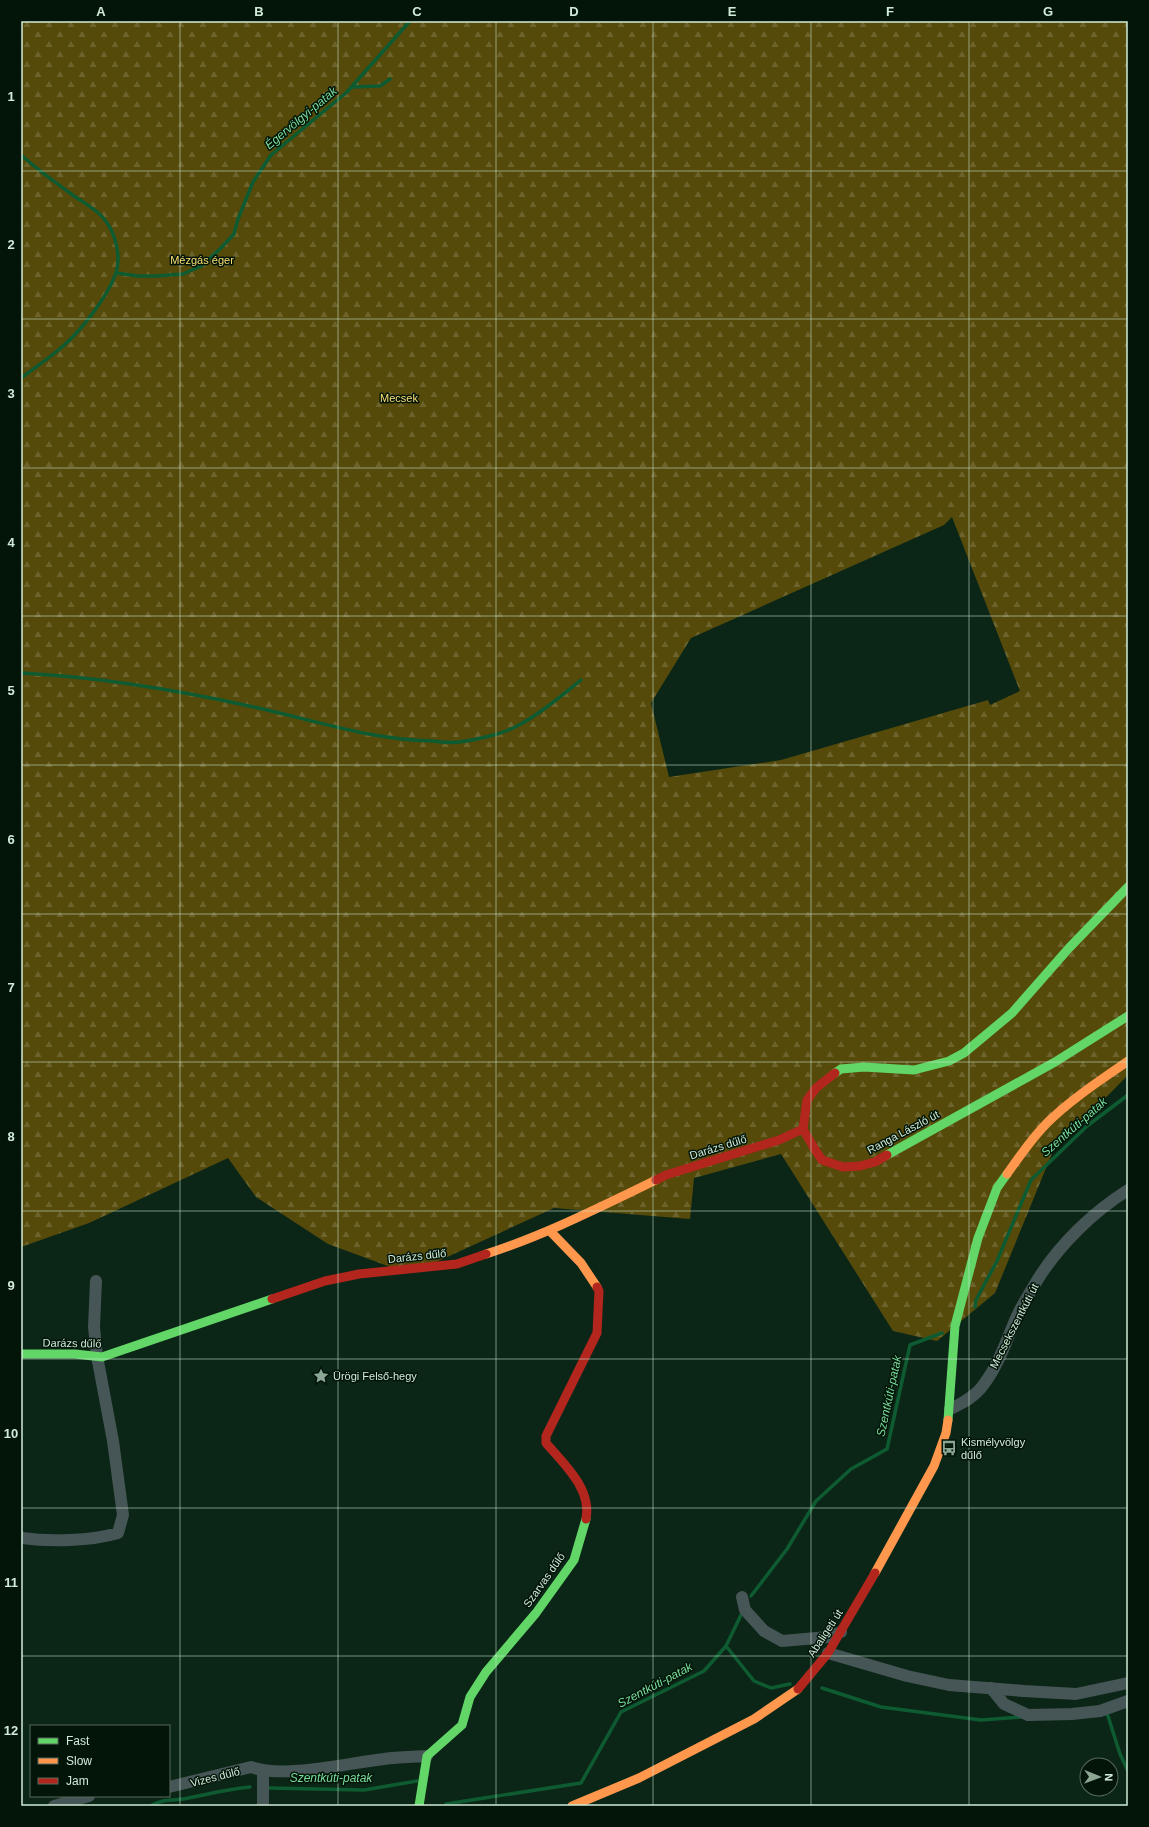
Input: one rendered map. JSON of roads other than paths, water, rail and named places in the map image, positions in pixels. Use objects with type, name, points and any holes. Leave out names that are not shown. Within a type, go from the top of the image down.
[{"type":"main road","points":[[803,1129],[807,1100],[816,1088],[841,1069],[864,1067],[914,1070],[950,1061],[974,1046],[1012,1013],[1069,948],[1128,887]]},
{"type":"main road","name":"Ranga László út","points":[[803,1129],[822,1160],[843,1167],[860,1166],[875,1162],[1055,1062],[1128,1016]]},
{"type":"main road","name":"Abaligeti út","points":[[572,1806],[591,1800],[639,1778],[754,1719],[796,1691],[828,1653],[898,1534],[934,1466],[946,1432],[950,1409],[956,1326],[978,1238],[997,1188],[1024,1150],[1047,1123],[1080,1095],[1128,1061]]},
{"type":"main road","name":"Darázs dűlő","points":[[21,1354],[75,1354],[102,1357],[325,1281],[359,1274],[457,1264],[515,1245],[550,1231],[666,1175],[758,1147],[803,1129]]},
{"type":"main road","name":"Szarvas dűlő","points":[[427,1756],[462,1725],[470,1697],[486,1672],[536,1613],[574,1560],[587,1517],[587,1501],[575,1477],[546,1443],[546,1436],[597,1333],[600,1291],[581,1264],[550,1231]]},
{"type":"main road","points":[[419,1806],[427,1756]]},
{"type":"street","name":"Mecsekszentkúti út","points":[[950,1409],[969,1399],[984,1385],[1001,1354],[1018,1314],[1039,1277],[1061,1249],[1091,1217],[1128,1190]]},
{"type":"street","points":[[21,1537],[43,1541],[106,1537],[118,1533],[123,1515],[113,1441],[97,1356],[94,1326],[96,1281]]},
{"type":"street","points":[[742,1597],[746,1610],[764,1631],[782,1641],[828,1637],[841,1632]]},
{"type":"street","points":[[828,1653],[907,1676],[949,1685],[1076,1694],[1128,1683]]},
{"type":"street","points":[[991,1688],[1004,1704],[1028,1715],[1100,1711],[1128,1701]]},
{"type":"street","name":"Vizes dűlő","points":[[170,1787],[251,1767],[263,1772],[334,1767],[385,1758],[427,1756]]},
{"type":"street","points":[[263,1772],[263,1806]]},
{"type":"street","points":[[54,1806],[86,1797]]},
{"type":"waterway","name":"Égervölgyi-patak","points":[[116,273],[138,276],[183,274],[201,266],[234,234],[238,219],[253,182],[271,155],[347,92],[410,21]]},
{"type":"waterway","points":[[352,87],[380,86],[390,79]]},
{"type":"waterway","points":[[21,155],[102,216],[112,232],[118,253],[116,273],[107,292],[93,313],[62,347],[21,378]]},
{"type":"waterway","points":[[21,673],[113,681],[233,702],[368,734],[410,740],[449,742],[459,742],[481,738],[511,729],[542,710],[581,680]]},
{"type":"waterway","name":"Szentkúti-patak","points":[[975,1307],[976,1300],[997,1261],[1031,1180],[1087,1126],[1128,1095]]},
{"type":"waterway","name":"Szentkúti-patak","points":[[751,1596],[787,1549],[816,1501],[851,1469],[887,1449],[910,1345],[942,1333]]},
{"type":"waterway","name":"Szentkúti-patak","points":[[446,1804],[581,1783],[621,1712],[704,1671],[726,1646],[741,1615]]},
{"type":"waterway","points":[[726,1646],[754,1681],[771,1688],[790,1684]]},
{"type":"waterway","points":[[822,1688],[881,1707],[981,1720],[1022,1717]]},
{"type":"waterway","points":[[1104,1714],[1107,1713],[1120,1754],[1128,1771]]},
{"type":"waterway","name":"Szentkúti-patak","points":[[269,1788],[364,1790],[417,1781]]},
{"type":"waterway","name":"Szentkúti-patak","points":[[151,1806],[162,1801],[183,1799],[250,1787]]},
{"type":"place","name":"Ürögi Felső-hegy","points":[[321,1376]]},
{"type":"place","name":"Kismélyvölgy dűlő","points":[[949,1448]]},
{"type":"park label","name":"Mézgás éger","points":[[202,260]]},
{"type":"park label","name":"Mecsek","points":[[399,398]]}]
